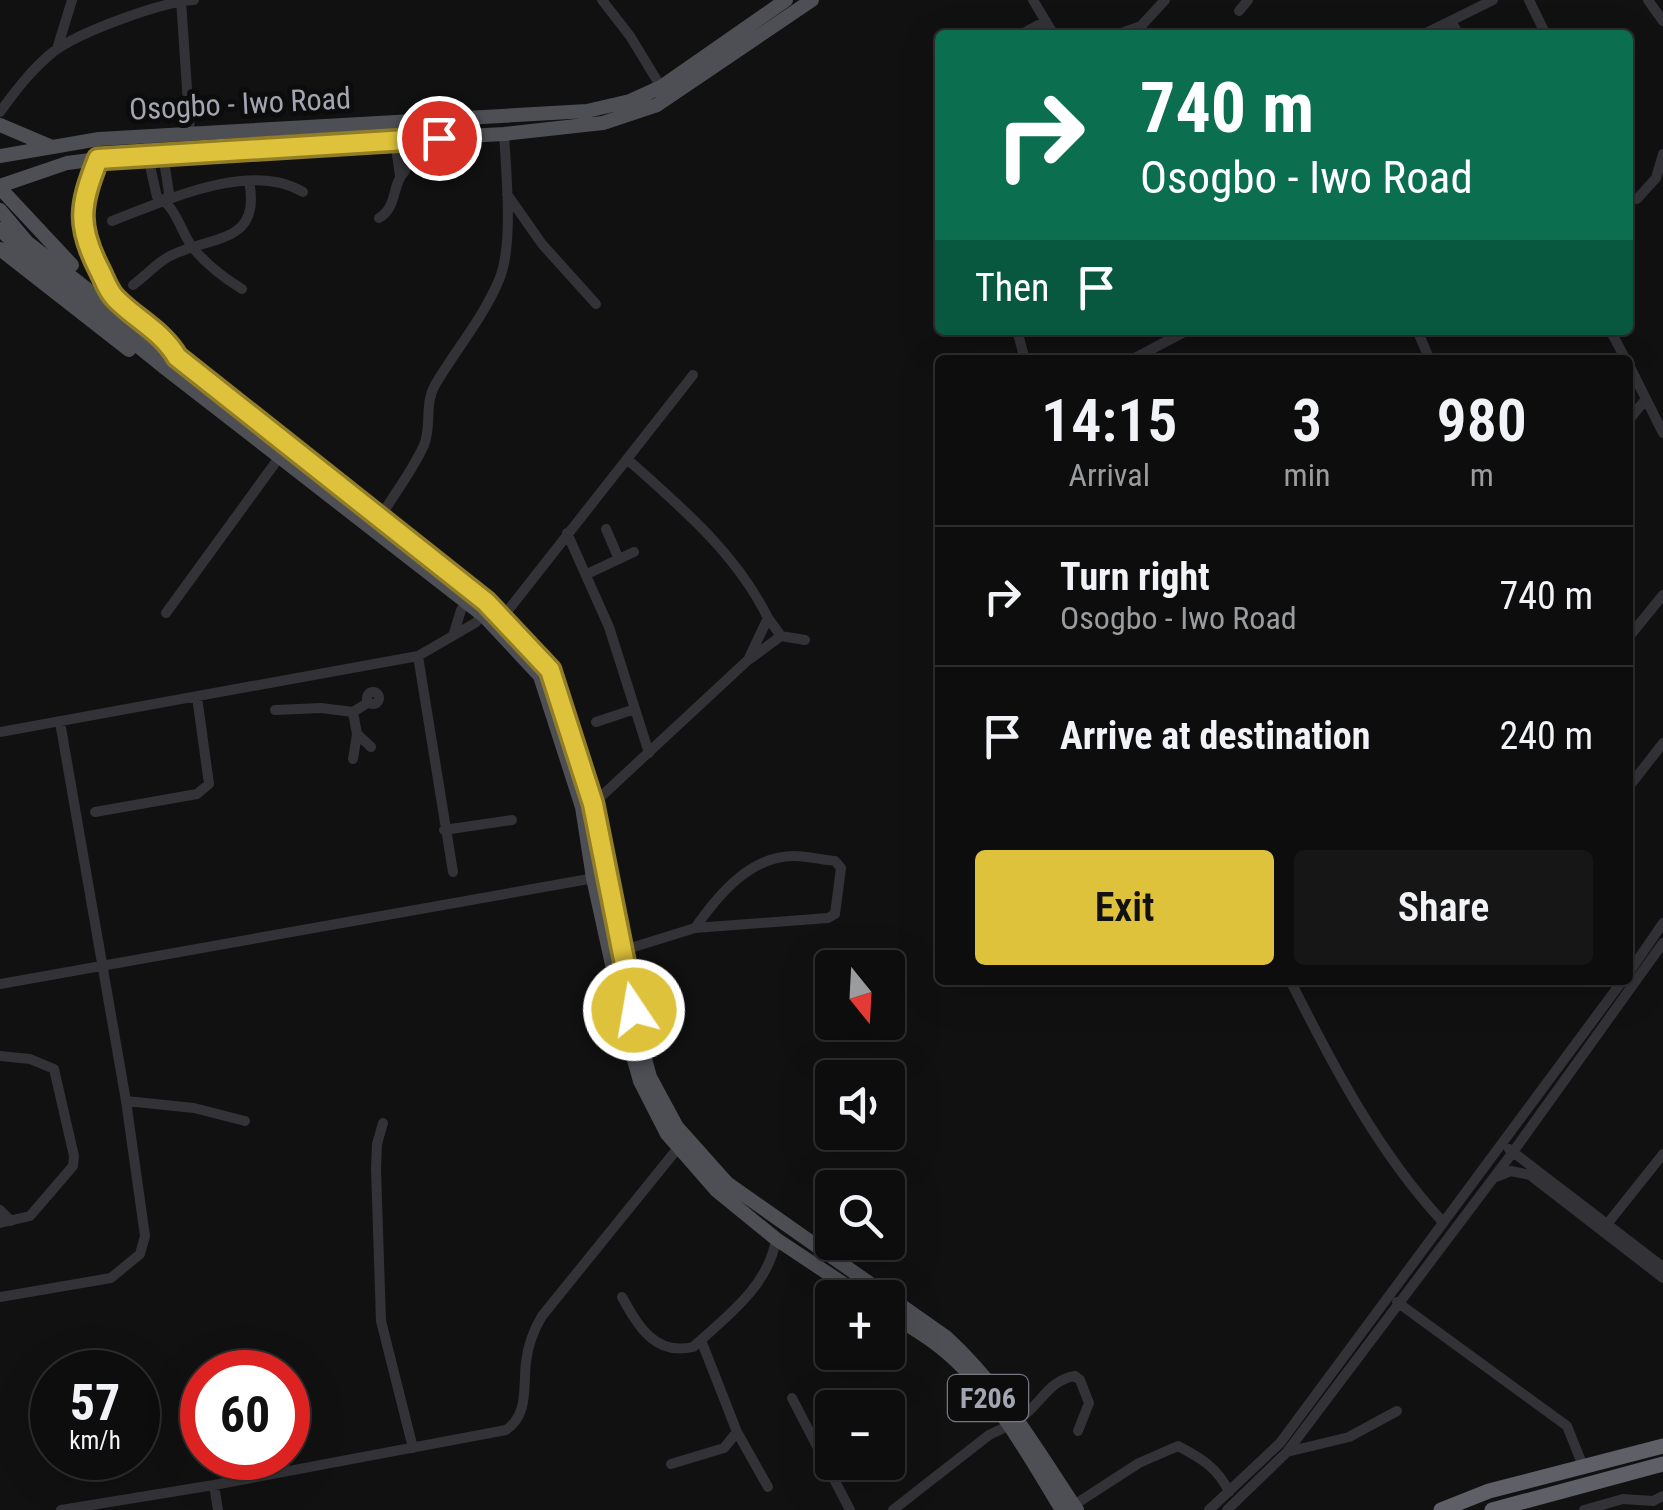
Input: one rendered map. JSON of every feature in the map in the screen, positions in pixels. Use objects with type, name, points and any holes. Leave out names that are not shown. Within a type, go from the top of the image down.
[{"type":"highway","points":[[1441,1510],[1489,1491],[1663,1446]]},
{"type":"highway","points":[[1492,1510],[1663,1464]]},
{"type":"main road","name":"Osogbo - Iwo Road","points":[[0,156],[99,139],[562,114],[630,101],[660,86],[786,0]]},
{"type":"main road","name":"Osogbo - Iwo Road","points":[[0,183],[67,162],[154,153],[504,134],[603,124],[657,105],[812,0]]},
{"type":"main road","points":[[0,125],[53,148]]},
{"type":"main road","points":[[98,159],[83,197],[82,230],[113,296]]},
{"type":"main road","points":[[0,183],[65,260],[169,343],[177,357]]},
{"type":"main road","name":"F206","points":[[0,210],[28,242],[380,518],[470,598]]},
{"type":"main road","name":"F206","points":[[0,229],[24,254],[165,368],[487,611],[502,618],[550,670],[593,804],[599,877],[650,1076],[682,1143],[727,1183],[946,1337],[977,1365],[1071,1508]]},
{"type":"main road","points":[[2,253],[130,352],[165,368]]},
{"type":"main road","name":"F206","points":[[487,611],[540,676],[582,807],[640,1081],[716,1190],[776,1239],[838,1280]]},
{"type":"main road","name":"F206","points":[[905,1324],[954,1360],[1014,1422]]},
{"type":"street","points":[[57,49],[72,0]]},
{"type":"street","points":[[181,0],[190,134]]},
{"type":"street","points":[[0,112],[36,67],[57,49],[156,7],[194,0]]},
{"type":"street","points":[[1033,0],[1051,30]]},
{"type":"street","points":[[1130,30],[1142,26],[1166,0]]},
{"type":"street","points":[[1239,11],[1248,0]]},
{"type":"street","points":[[1433,30],[1493,0]]},
{"type":"street","points":[[1529,0],[1544,30]]},
{"type":"street","points":[[1648,0],[1663,22]]},
{"type":"street","points":[[605,1],[660,86]]},
{"type":"street","points":[[1029,30],[1046,21]]},
{"type":"street","points":[[1452,21],[1456,30]]},
{"type":"street","points":[[380,518],[426,440],[433,387],[469,337],[500,278],[505,259],[507,194],[504,134]]},
{"type":"street","points":[[152,136],[157,197],[166,201],[192,247],[210,267],[242,289]]},
{"type":"street","points":[[378,218],[393,204],[400,176],[401,140]]},
{"type":"street","points":[[1637,200],[1656,178],[1663,154]]},
{"type":"street","points":[[133,285],[156,265],[244,227],[253,197],[250,181]]},
{"type":"street","points":[[112,221],[193,191],[250,181],[289,183],[303,192]]},
{"type":"street","points":[[507,194],[550,253],[596,304]]},
{"type":"street","points":[[1151,355],[1181,335]]},
{"type":"street","points":[[1633,374],[1663,433]]},
{"type":"street","points":[[502,618],[694,375]]},
{"type":"street","points":[[1633,416],[1646,399]]},
{"type":"street","points":[[166,613],[281,455]]},
{"type":"street","points":[[627,459],[730,557],[781,636],[805,640]]},
{"type":"street","points":[[606,528],[618,558]]},
{"type":"street","points":[[567,533],[609,627],[650,753]]},
{"type":"street","points":[[587,574],[634,552]]},
{"type":"street","points":[[1633,632],[1663,594]]},
{"type":"street","points":[[454,634],[470,598]]},
{"type":"street","points":[[2,728],[60,722],[418,656],[433,650],[487,611]]},
{"type":"street","points":[[748,660],[768,618]]},
{"type":"street","points":[[593,804],[748,660],[781,636]]},
{"type":"street","points":[[418,656],[452,872]]},
{"type":"street","points":[[275,710],[321,708],[353,712],[370,697],[367,666]]},
{"type":"street","points":[[95,812],[197,794],[206,788],[197,697]]},
{"type":"street","points":[[596,722],[635,709]]},
{"type":"street","points":[[353,712],[357,734],[353,759]]},
{"type":"street","points":[[0,1297],[111,1278],[140,1254],[145,1236],[126,1102],[60,722]]},
{"type":"street","points":[[357,734],[371,748]]},
{"type":"street","points":[[1633,782],[1663,743]]},
{"type":"street","points":[[444,830],[512,820]]},
{"type":"street","points":[[621,951],[695,928],[828,918],[835,914],[840,868],[835,861],[792,856],[764,862],[720,893],[695,928]]},
{"type":"street","points":[[0,984],[599,877]]},
{"type":"street","points":[[1633,967],[1663,924]]},
{"type":"street","points":[[1633,983],[1663,943]]},
{"type":"street","points":[[1292,985],[1314,1033],[1412,1189],[1442,1221]]},
{"type":"street","points":[[1227,1510],[1287,1452],[1495,1177],[1509,1148],[1620,985]]},
{"type":"street","points":[[1209,1510],[1280,1443],[1442,1221],[1509,1148],[1631,985]]},
{"type":"street","points":[[0,1056],[30,1059],[54,1069],[74,1156],[68,1174],[30,1216],[6,1222],[0,1210]]},
{"type":"street","points":[[126,1102],[194,1108],[245,1121]]},
{"type":"street","points":[[382,1122],[376,1169],[381,1321],[413,1448]]},
{"type":"street","points":[[61,1510],[497,1433],[514,1425],[523,1408],[532,1334],[542,1316],[682,1143]]},
{"type":"street","points":[[1509,1148],[1663,1268]]},
{"type":"street","points":[[1608,1224],[1663,1154]]},
{"type":"street","points":[[1495,1177],[1511,1171],[1530,1175],[1663,1278]]},
{"type":"street","points":[[622,1297],[649,1339],[665,1347],[686,1350],[731,1316],[774,1255],[776,1239]]},
{"type":"street","points":[[1398,1302],[1566,1426],[1583,1466]]},
{"type":"street","points":[[701,1340],[737,1432],[768,1487]]},
{"type":"street","points":[[892,1510],[989,1436],[1029,1414],[1055,1383],[1075,1376],[1088,1402],[1078,1430]]},
{"type":"street","points":[[792,1398],[850,1510]]},
{"type":"street","points":[[1287,1452],[1349,1437],[1397,1411]]},
{"type":"street","points":[[671,1464],[724,1448],[737,1432]]},
{"type":"street","points":[[1071,1508],[1139,1463],[1178,1446],[1206,1461],[1223,1478],[1229,1492]]},
{"type":"street","points":[[214,1485],[218,1510]]},
{"type":"street","points":[[1584,1510],[1622,1500],[1652,1501],[1663,1496]]},
{"type":"route","points":[[439,138],[98,159],[83,197],[82,230],[113,296],[169,343],[177,357],[486,602],[550,670],[593,804],[634,1010]]}]
